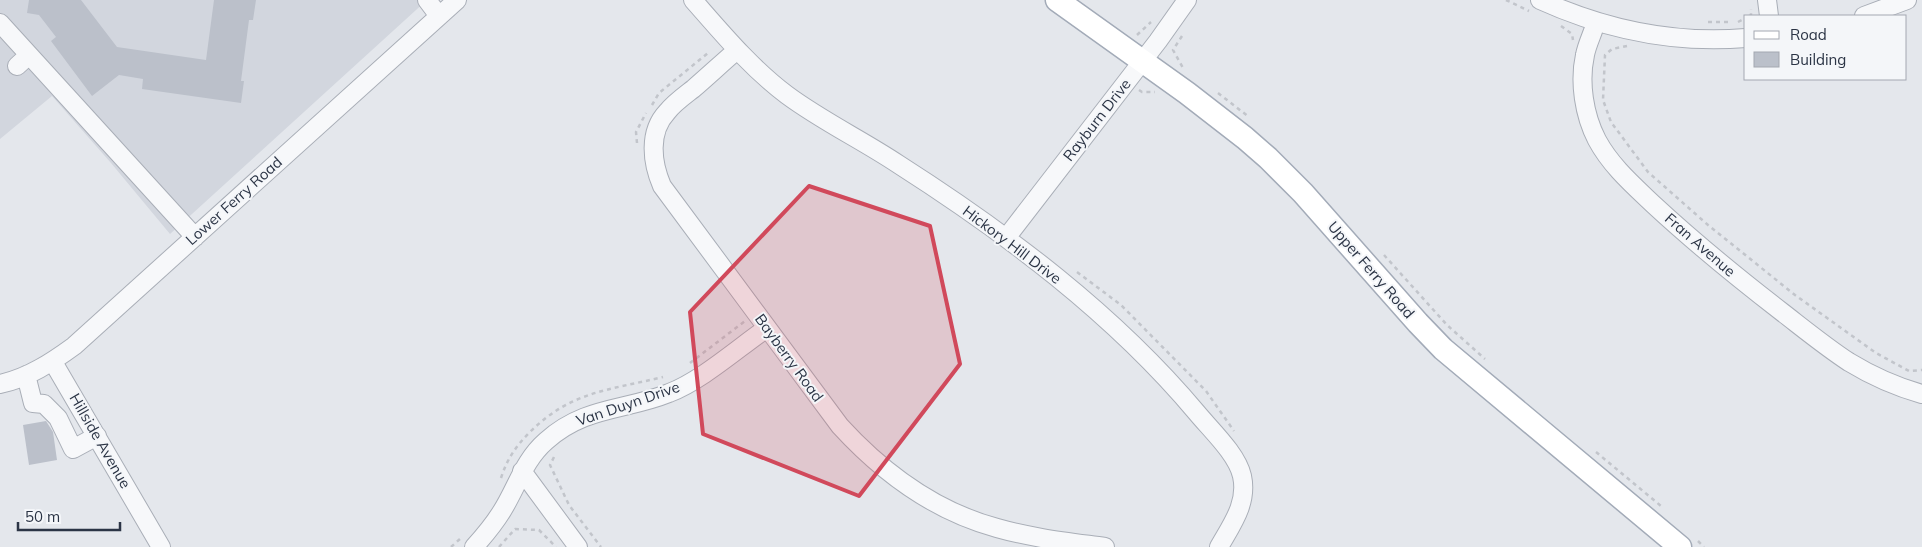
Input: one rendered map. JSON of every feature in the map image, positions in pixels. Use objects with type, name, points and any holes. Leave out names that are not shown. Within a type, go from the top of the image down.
[{"type":"main road","name":"Upper Ferry Road","points":[[1057,0],[1223,121],[1268,158],[1303,193],[1411,316],[1443,349],[1688,544]]},
{"type":"street","points":[[427,0],[439,16]]},
{"type":"street","name":"Lower Ferry Road","points":[[0,384],[26,375],[53,362],[74,346],[457,0]]},
{"type":"street","name":"Hickory Hill Drive","points":[[693,0],[760,74],[788,96],[897,163],[1006,238],[1073,292],[1152,363],[1188,402],[1236,461],[1241,473],[1242,501],[1219,547]]},
{"type":"street","name":"Rayburn Drive","points":[[1006,238],[1134,55],[1186,0]]},
{"type":"street","points":[[1540,0],[1573,15],[1596,22],[1665,36],[1697,39],[1744,38]]},
{"type":"street","points":[[1767,0],[1770,15]]},
{"type":"street","points":[[1867,15],[1907,0]]},
{"type":"street","name":"Fran Avenue","points":[[1596,22],[1585,54],[1583,75],[1584,98],[1596,138],[1620,172],[1680,229],[1736,276],[1827,346],[1877,377],[1922,394]]},
{"type":"street","points":[[0,23],[23,61],[195,237]]},
{"type":"street","name":"Bayberry Road","points":[[737,50],[666,113],[656,134],[653,156],[662,186],[767,328],[840,426],[862,451],[887,473],[910,489],[964,517],[996,528],[1030,536],[1105,547]]},
{"type":"street","name":"Van Duyn Drive","points":[[470,539],[488,532],[502,510],[522,471],[545,442],[561,429],[596,412],[649,400],[670,393],[689,383],[767,328]]},
{"type":"street","name":"Hillside Avenue","points":[[53,362],[162,547]]},
{"type":"street","points":[[26,375],[33,403],[44,404],[58,418],[73,449],[97,436]]},
{"type":"street","points":[[522,471],[578,547]]},
{"type":"path","points":[[1134,55],[1142,29],[1158,18]]},
{"type":"path","points":[[1704,22],[1738,22],[1744,19]]},
{"type":"path","points":[[1184,33],[1173,50],[1184,68]]},
{"type":"path","points":[[1612,49],[1605,56],[1603,100],[1611,122],[1648,172],[1708,225],[1795,295],[1876,353],[1909,371],[1922,370]]},
{"type":"path","points":[[638,150],[636,132],[643,117],[659,93],[709,52]]},
{"type":"path","points":[[1213,89],[1242,109],[1256,123]]},
{"type":"path","points":[[1380,251],[1447,325],[1489,362]]},
{"type":"path","points":[[685,367],[745,320]]},
{"type":"path","points":[[500,480],[505,465],[516,446],[557,408],[608,388],[665,377]]},
{"type":"path","points":[[1594,450],[1662,507]]},
{"type":"path","points":[[555,452],[550,465],[569,505],[602,547]]},
{"type":"path","points":[[499,547],[515,529],[539,530],[556,547]]},
{"type":"path","points":[[451,547],[470,539]]},
{"type":"path","points":[[1688,544],[1704,547]]},
{"type":"highlighted area","points":[[809,186],[930,226],[960,364],[859,496],[703,434],[690,312]]},
{"type":"shaded area","points":[[0,0],[427,0],[170,234],[52,96],[0,139]]},
{"type":"building","points":[[29,0],[81,0],[117,47],[206,60],[214,0],[256,0],[253,20],[249,20],[241,81],[244,81],[241,103],[142,89],[143,79],[119,75],[92,96],[51,41],[56,37],[39,15],[27,13]]},
{"type":"building","points":[[46,421],[53,432],[57,460],[29,465],[23,425]]}]
